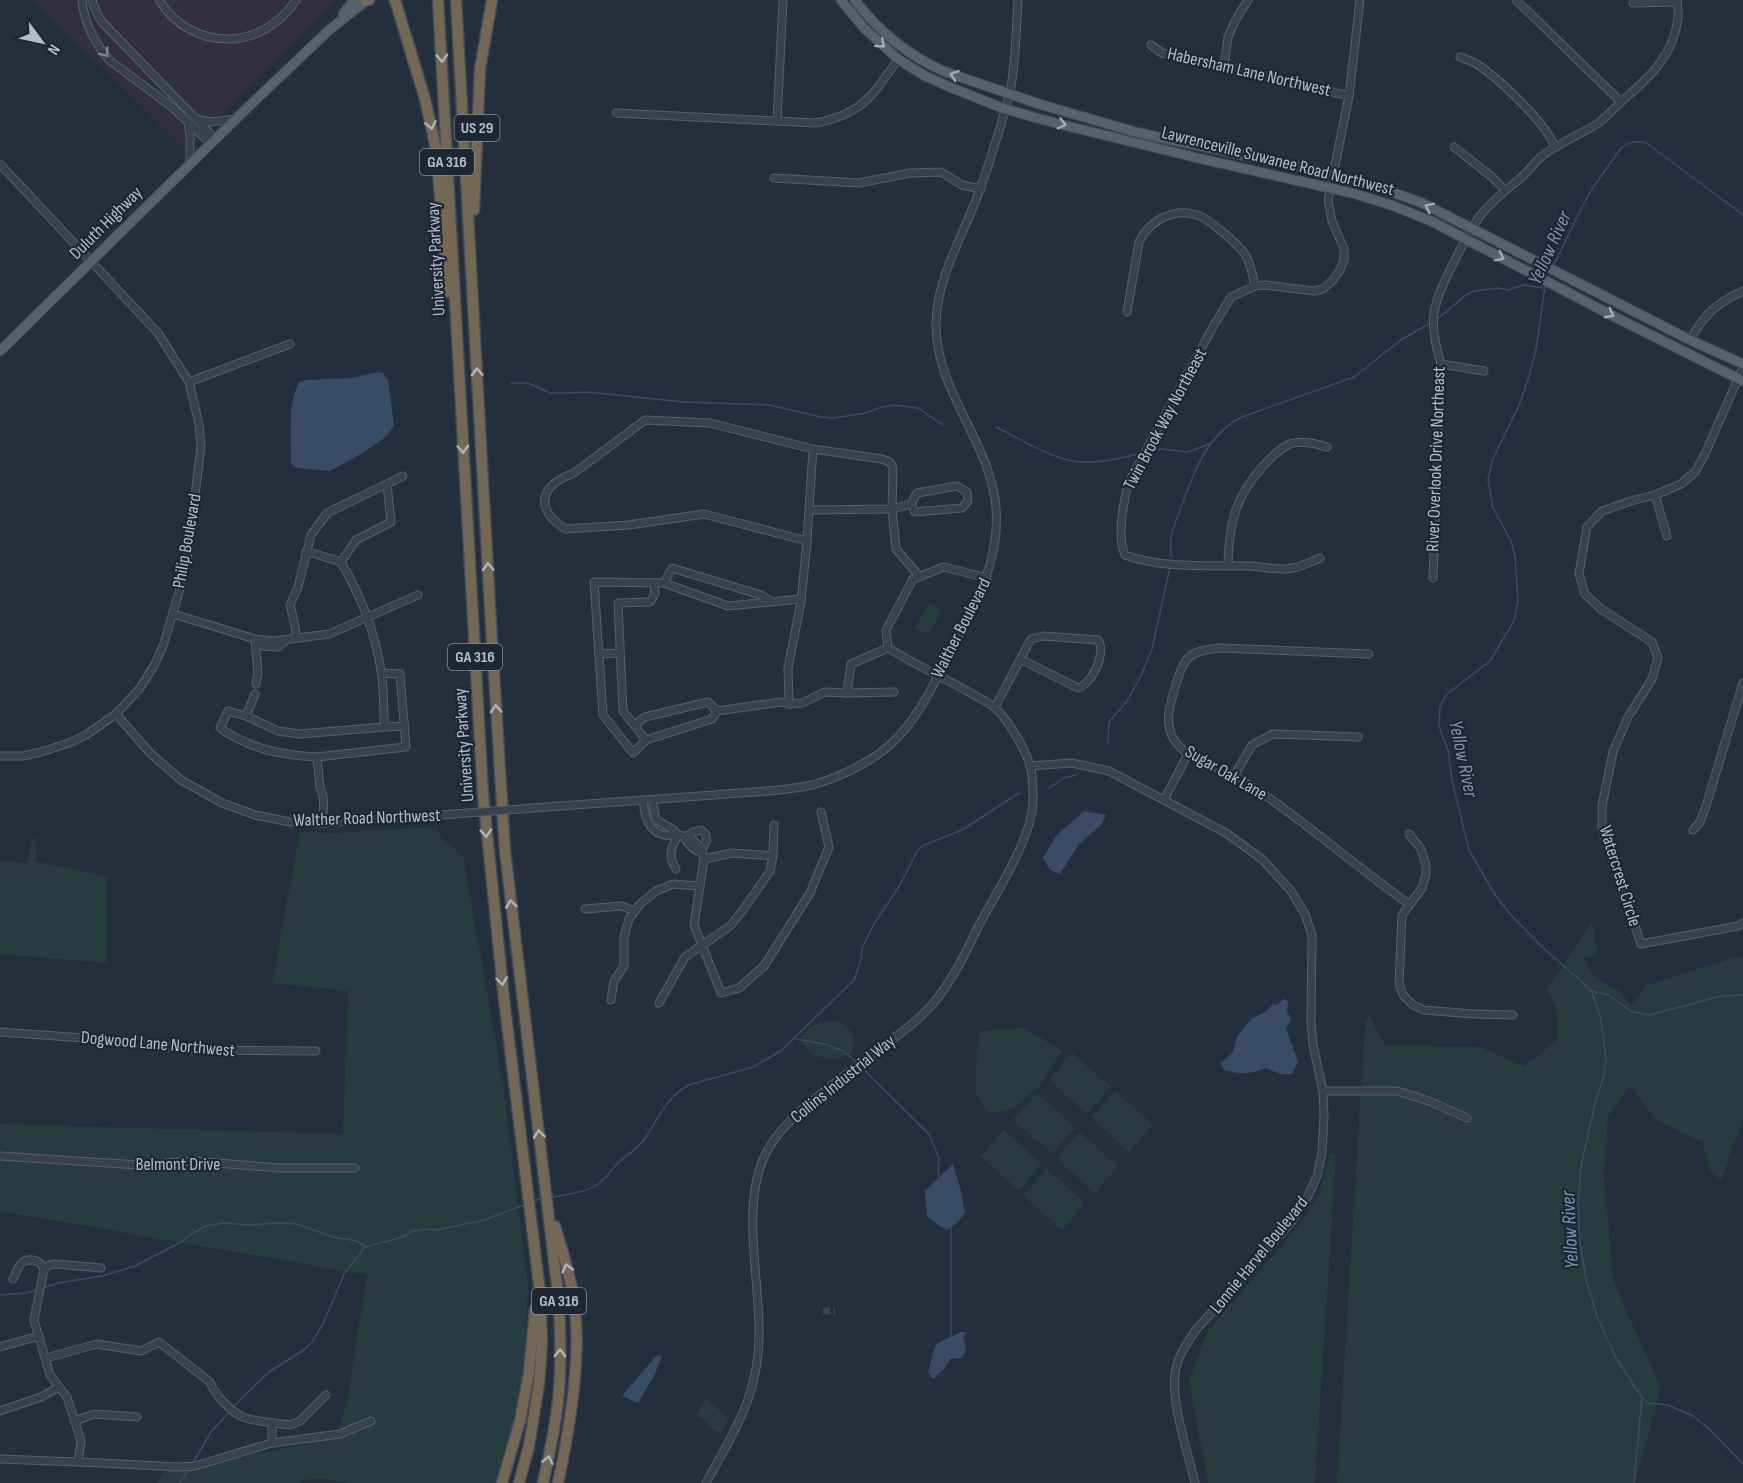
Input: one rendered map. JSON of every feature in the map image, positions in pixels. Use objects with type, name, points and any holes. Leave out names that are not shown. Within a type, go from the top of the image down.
[{"type":"highway","points":[[384,0],[397,4]]},
{"type":"highway","name":"University Parkway","points":[[438,0],[482,782],[505,1009],[539,1276],[542,1342],[534,1420],[519,1483]]},
{"type":"highway","name":"University Parkway","points":[[456,0],[505,851],[560,1324],[560,1374],[552,1437],[543,1483]]},
{"type":"highway","name":"US 29","points":[[471,258],[480,69],[492,0]]},
{"type":"highway","name":"US 29","points":[[397,4],[425,99],[436,148],[446,278],[456,324]]},
{"type":"highway","points":[[546,1192],[573,1297],[576,1324],[573,1389],[558,1483]]},
{"type":"highway","points":[[502,1483],[520,1421],[539,1276]]},
{"type":"main road","name":"Duluth Highway","points":[[0,351],[235,119],[364,0]]},
{"type":"main road","name":"Lawrenceville Suwanee Road Northwest","points":[[841,0],[864,28],[898,59],[925,76],[952,88],[1005,109],[1391,205],[1431,221],[1741,380]]},
{"type":"main road","name":"Lawrenceville Suwanee Road Northwest","points":[[855,0],[871,21],[889,38],[931,65],[1039,105],[1139,133],[1332,174],[1422,203],[1743,365]]},
{"type":"street","points":[[82,0],[88,26],[110,60],[190,119],[210,122],[235,119]]},
{"type":"street","points":[[92,0],[102,23],[213,141]]},
{"type":"street","points":[[159,0],[171,14],[194,31],[204,36],[228,40],[266,30],[285,15],[296,0]]},
{"type":"street","points":[[777,121],[783,0]]},
{"type":"street","name":"Walther Boulevard","points":[[546,807],[765,791],[812,784],[841,775],[875,756],[896,740],[909,724],[938,675],[987,578],[996,540],[997,509],[989,472],[956,400],[938,352],[936,324],[938,301],[945,274],[981,189],[1010,94],[1018,0]]},
{"type":"street","points":[[1224,66],[1228,37],[1248,0]]},
{"type":"street","points":[[1127,312],[1139,242],[1155,221],[1172,214],[1190,213],[1204,218],[1227,236],[1248,259],[1255,286],[1265,285],[1313,291],[1323,289],[1333,280],[1344,260],[1344,249],[1328,206],[1332,174],[1349,96],[1360,0]]},
{"type":"street","points":[[1516,0],[1621,102]]},
{"type":"street","points":[[1633,3],[1677,1]]},
{"type":"street","name":"River Overlook Drive Northeast","points":[[1433,578],[1441,364],[1434,341],[1435,303],[1465,240],[1480,216],[1539,159],[1555,147],[1600,122],[1647,78],[1668,53],[1678,16],[1677,1]]},
{"type":"street","name":"Habersham Lane Northwest","points":[[1151,45],[1162,53],[1349,96]]},
{"type":"street","points":[[1460,57],[1473,62],[1501,84],[1540,122],[1555,147]]},
{"type":"street","points":[[616,112],[816,123],[848,114],[862,105],[874,93],[898,59]]},
{"type":"street","points":[[190,119],[190,164]]},
{"type":"street","points":[[1454,147],[1505,190]]},
{"type":"street","name":"Philip Boulevard","points":[[0,164],[158,333],[189,382],[199,424],[201,446],[188,553],[173,614],[155,664],[140,688],[116,714],[86,735],[69,743],[22,756],[0,756]]},
{"type":"street","points":[[774,178],[860,183],[909,173],[940,172],[962,184],[981,189]]},
{"type":"street","name":"Twin Brook Way Northeast","points":[[1255,286],[1231,297],[1129,482],[1122,516],[1121,548],[1125,555],[1138,560],[1199,566],[1294,568],[1320,558]]},
{"type":"street","points":[[1690,340],[1707,314],[1729,297],[1743,291]]},
{"type":"street","points":[[189,382],[290,344]]},
{"type":"street","points":[[1441,364],[1484,371]]},
{"type":"street","points":[[1741,380],[1743,365]]},
{"type":"street","name":"Watercrest Circle","points":[[1741,380],[1730,397],[1695,472],[1681,484],[1655,495],[1602,511],[1587,527],[1579,573],[1585,594],[1601,609],[1652,642],[1658,658],[1652,679],[1628,717],[1613,752],[1602,806],[1602,828],[1641,944],[1738,926],[1743,923]]},
{"type":"street","points":[[807,541],[704,514],[628,525],[566,529],[552,519],[544,505],[545,496],[552,485],[561,478],[574,473],[645,420],[710,423],[813,448],[882,459],[890,462],[893,468],[892,508],[896,549],[920,576]]},
{"type":"street","points":[[1228,566],[1230,535],[1236,508],[1255,475],[1273,455],[1290,444],[1304,442],[1327,447]]},
{"type":"street","points":[[789,704],[788,668],[801,599],[813,448]]},
{"type":"street","points":[[297,638],[290,605],[298,587],[311,535],[327,513],[403,476]]},
{"type":"street","points":[[341,562],[356,540],[391,522],[387,484]]},
{"type":"street","points":[[809,510],[892,508],[911,504],[917,493],[957,486],[967,492],[968,501],[962,508],[915,512],[911,504]]},
{"type":"street","points":[[1655,495],[1667,536]]},
{"type":"street","points":[[306,551],[341,562],[368,617],[375,636],[382,673],[384,727]]},
{"type":"street","points":[[888,648],[886,630],[913,579],[944,567],[987,578]]},
{"type":"street","points":[[664,583],[672,568],[761,595],[771,602]]},
{"type":"street","points":[[801,599],[728,606],[664,583],[594,582],[603,715],[633,753],[646,740],[712,719],[717,711],[781,702],[802,703],[825,692],[894,692]]},
{"type":"street","points":[[646,740],[623,711],[618,603],[650,602],[655,594],[654,583]]},
{"type":"street","points":[[173,614],[257,640],[264,636],[278,647],[286,640],[329,634],[418,596]]},
{"type":"street","points":[[995,707],[1020,659],[1031,639],[1043,636],[1098,640],[1102,650],[1101,658],[1091,675],[1084,685],[1078,688],[1020,659]]},
{"type":"street","points":[[256,684],[257,640]]},
{"type":"street","points":[[888,648],[995,707],[1014,732],[1030,766]]},
{"type":"street","points":[[847,693],[851,664],[888,648]]},
{"type":"street","name":"Sugar Oak Lane","points":[[1369,654],[1219,648],[1195,652],[1185,660],[1181,668],[1167,722],[1172,736],[1188,754],[1258,789],[1409,904]]},
{"type":"street","points":[[599,654],[620,653]]},
{"type":"street","points":[[382,673],[400,674],[405,726],[406,747],[317,757],[288,756],[258,748],[220,728],[228,711],[246,716],[278,731],[300,734],[405,726]]},
{"type":"street","points":[[1693,830],[1700,822],[1706,806],[1743,683]]},
{"type":"street","points":[[246,716],[255,694]]},
{"type":"street","points":[[634,725],[645,717],[708,702],[717,711]]},
{"type":"street","name":"Walther Road Northwest","points":[[116,714],[158,761],[181,780],[236,809],[263,817],[290,822],[320,823],[546,807]]},
{"type":"street","points":[[1234,776],[1252,745],[1273,734],[1358,737]]},
{"type":"street","points":[[1164,800],[1188,754]]},
{"type":"street","points":[[317,757],[320,823]]},
{"type":"street","name":"Lonnie Harvel Boulevard","points":[[1030,766],[1072,763],[1109,771],[1226,833],[1262,859],[1291,891],[1305,914],[1312,935],[1311,1021],[1313,1045],[1323,1091],[1322,1153],[1317,1176],[1307,1198],[1279,1236],[1195,1331],[1186,1344],[1176,1369],[1176,1406],[1195,1483]]},
{"type":"street","name":"Collins Industrial Way","points":[[706,1483],[739,1424],[754,1384],[759,1330],[752,1207],[762,1159],[792,1117],[913,1023],[948,985],[1026,834],[1033,803],[1030,766]]},
{"type":"street","points":[[643,800],[649,826],[657,832],[668,836],[681,836],[701,830],[705,833],[707,840],[702,856],[694,925],[721,993],[739,988],[764,966],[810,893],[829,847],[821,812]]},
{"type":"street","points":[[652,800],[656,820],[675,830],[702,856],[732,853],[773,856]]},
{"type":"street","points":[[659,1003],[685,957],[730,926],[770,871],[774,825]]},
{"type":"street","points":[[1409,834],[1421,849],[1426,874],[1422,888],[1402,915],[1399,984],[1407,1000],[1424,1010],[1513,1015]]},
{"type":"street","points":[[676,869],[670,851],[681,836]]},
{"type":"street","points":[[611,1000],[614,981],[624,966],[624,937],[629,919],[640,904],[656,891],[673,885],[700,886]]},
{"type":"street","points":[[585,909],[621,906],[635,911]]},
{"type":"street","name":"Dogwood Lane Northwest","points":[[0,1032],[98,1039],[199,1050],[316,1051]]},
{"type":"street","points":[[1323,1091],[1396,1091],[1429,1101],[1467,1118]]},
{"type":"street","name":"Belmont Drive","points":[[0,1156],[139,1165],[193,1161],[279,1167],[355,1168]]},
{"type":"street","points":[[13,1279],[20,1265],[29,1260],[39,1262],[44,1269]]},
{"type":"street","points":[[78,1462],[81,1441],[75,1421],[67,1397],[50,1375],[34,1320],[44,1269],[49,1265],[101,1269]]},
{"type":"street","points":[[0,1347],[39,1336]]},
{"type":"street","points":[[46,1358],[97,1344],[141,1351],[159,1342],[210,1382],[212,1389],[230,1408],[244,1418],[272,1423],[291,1425],[300,1421],[326,1395]]},
{"type":"street","points":[[0,1411],[41,1398],[59,1387]]},
{"type":"street","points":[[75,1421],[94,1414],[137,1418]]},
{"type":"street","points":[[0,1459],[186,1467],[213,1462],[272,1443],[340,1434],[371,1421]]},
{"type":"street","points":[[272,1423],[272,1443]]},
{"type":"shaded area","points":[[33,0],[337,0],[185,149]]},
{"type":"green space","points":[[929,603],[941,612],[928,634],[915,628]]},
{"type":"green space","points":[[436,827],[441,838],[463,856],[502,1077],[528,1285],[523,1398],[498,1483],[347,1483],[316,1478],[300,1483],[157,1483],[163,1472],[337,1438],[347,1401],[367,1275],[0,1211],[0,1124],[343,1134],[348,991],[272,983],[300,832],[335,833]]},
{"type":"green space","points":[[32,839],[37,839],[35,861],[107,877],[107,963],[0,954],[0,861],[27,863]]},
{"type":"green space","points":[[1592,922],[1598,955],[1584,958],[1594,977],[1621,992],[1631,1005],[1647,985],[1733,958],[1743,957],[1743,1118],[1721,1181],[1710,1171],[1702,1142],[1656,1120],[1630,1086],[1608,1116],[1604,1179],[1614,1283],[1661,1388],[1635,1483],[1337,1483],[1365,1024],[1369,1015],[1385,1045],[1481,1047],[1524,1067],[1558,1039],[1556,1007],[1547,990]]},
{"type":"green space","points":[[820,1022],[841,1022],[849,1030],[855,1041],[849,1055],[834,1060],[813,1055],[800,1040],[807,1030]]},
{"type":"green space","points":[[1025,1028],[1062,1051],[1038,1088],[1014,1107],[991,1114],[976,1096],[976,1064],[980,1031]]},
{"type":"green space","points":[[1072,1053],[1111,1087],[1087,1114],[1049,1080]]},
{"type":"green space","points":[[1115,1091],[1153,1125],[1129,1152],[1091,1117]]},
{"type":"green space","points":[[1037,1093],[1075,1128],[1052,1154],[1013,1120]]},
{"type":"green space","points":[[1004,1130],[1042,1164],[1019,1191],[980,1156]]},
{"type":"green space","points":[[1080,1132],[1118,1166],[1095,1193],[1056,1159]]},
{"type":"green space","points":[[1330,1153],[1336,1155],[1315,1483],[1208,1483],[1189,1381],[1207,1332],[1301,1223],[1320,1192]]},
{"type":"green space","points":[[1047,1169],[1085,1203],[1062,1230],[1023,1195]]},
{"type":"green space","points":[[706,1399],[729,1418],[721,1433],[696,1416]]},
{"type":"water","points":[[383,373],[388,380],[394,425],[389,433],[361,454],[330,471],[297,468],[291,463],[291,412],[299,382],[350,378]]},
{"type":"water","points":[[1084,811],[1106,815],[1102,824],[1079,844],[1060,874],[1050,870],[1043,858],[1056,836]]},
{"type":"water","points":[[1284,999],[1288,1001],[1287,1012],[1291,1018],[1286,1029],[1298,1062],[1292,1074],[1280,1074],[1266,1068],[1245,1073],[1224,1070],[1221,1063],[1233,1052],[1238,1035],[1252,1018]]},
{"type":"water","points":[[953,1164],[965,1213],[947,1230],[927,1216],[925,1191]]},
{"type":"water","points":[[961,1332],[966,1332],[963,1338],[966,1347],[963,1358],[950,1359],[944,1369],[933,1379],[928,1372],[935,1347],[938,1343]]},
{"type":"water","points":[[657,1355],[662,1356],[655,1374],[638,1403],[622,1396]]},
{"type":"waterway","name":"Yellow River","points":[[1554,265],[1592,189],[1621,148],[1632,142],[1645,142],[1743,215]]},
{"type":"waterway","points":[[1436,320],[1474,291],[1498,288],[1508,290],[1524,285],[1543,288]]},
{"type":"waterway","name":"Yellow River","points":[[1545,286],[1536,350],[1529,376],[1520,403],[1492,461],[1488,480],[1493,508],[1511,541],[1515,556],[1518,601],[1514,621],[1490,661],[1446,695],[1440,707],[1439,726],[1448,750],[1452,780],[1469,850],[1494,893],[1509,913],[1541,946],[1591,990],[1601,1020],[1606,1057],[1604,1075],[1595,1103],[1581,1166],[1578,1206],[1580,1243],[1586,1280],[1597,1316],[1616,1358],[1642,1398],[1649,1403],[1668,1405],[1693,1416],[1743,1464]]},
{"type":"waterway","points":[[1171,556],[1172,533],[1192,477],[1204,454],[1230,424],[1242,417],[1354,377],[1401,340],[1432,322]]},
{"type":"waterway","points":[[511,383],[528,383],[550,393],[587,392],[684,402],[769,405],[834,418],[866,413],[894,405],[918,408],[943,425]]},
{"type":"waterway","points":[[996,427],[1044,452],[1073,461],[1098,462],[1142,453]]},
{"type":"waterway","points":[[1150,451],[1161,449],[1188,452],[1212,443]]},
{"type":"waterway","points":[[1108,743],[1109,722],[1127,701],[1152,649],[1170,567]]},
{"type":"waterway","points":[[1049,788],[1064,778],[1076,775]]},
{"type":"waterway","points":[[553,1197],[582,1191],[601,1182],[621,1160],[640,1145],[669,1101],[681,1090],[689,1085],[753,1067],[781,1051],[854,980],[861,960],[862,948],[874,924],[900,885],[917,851],[924,845],[962,830],[1019,793]]},
{"type":"waterway","points":[[1592,991],[1608,995],[1632,1012],[1650,1015],[1721,996],[1743,995]]},
{"type":"waterway","points":[[796,1039],[824,1044],[844,1051],[857,1063]]},
{"type":"waterway","points":[[860,1066],[929,1134],[939,1158],[938,1178]]},
{"type":"waterway","points":[[533,1201],[540,1199]]},
{"type":"waterway","points":[[234,1406],[269,1372],[312,1342],[323,1324],[344,1274],[365,1247],[403,1237],[413,1231],[437,1230],[484,1220],[526,1204]]},
{"type":"waterway","points":[[43,1288],[58,1283],[102,1276],[135,1266],[206,1226],[225,1223],[296,1224],[333,1237],[357,1241],[365,1246]]},
{"type":"waterway","points":[[951,1227],[951,1337]]},
{"type":"waterway","points":[[0,1295],[27,1293],[38,1289]]},
{"type":"waterway","points":[[1634,1483],[1642,1398]]},
{"type":"waterway","points":[[192,1464],[211,1432],[229,1412]]},
{"type":"waterway","points":[[180,1483],[189,1468]]},
{"type":"tunnel","points":[[823,1311],[835,1311]]}]
